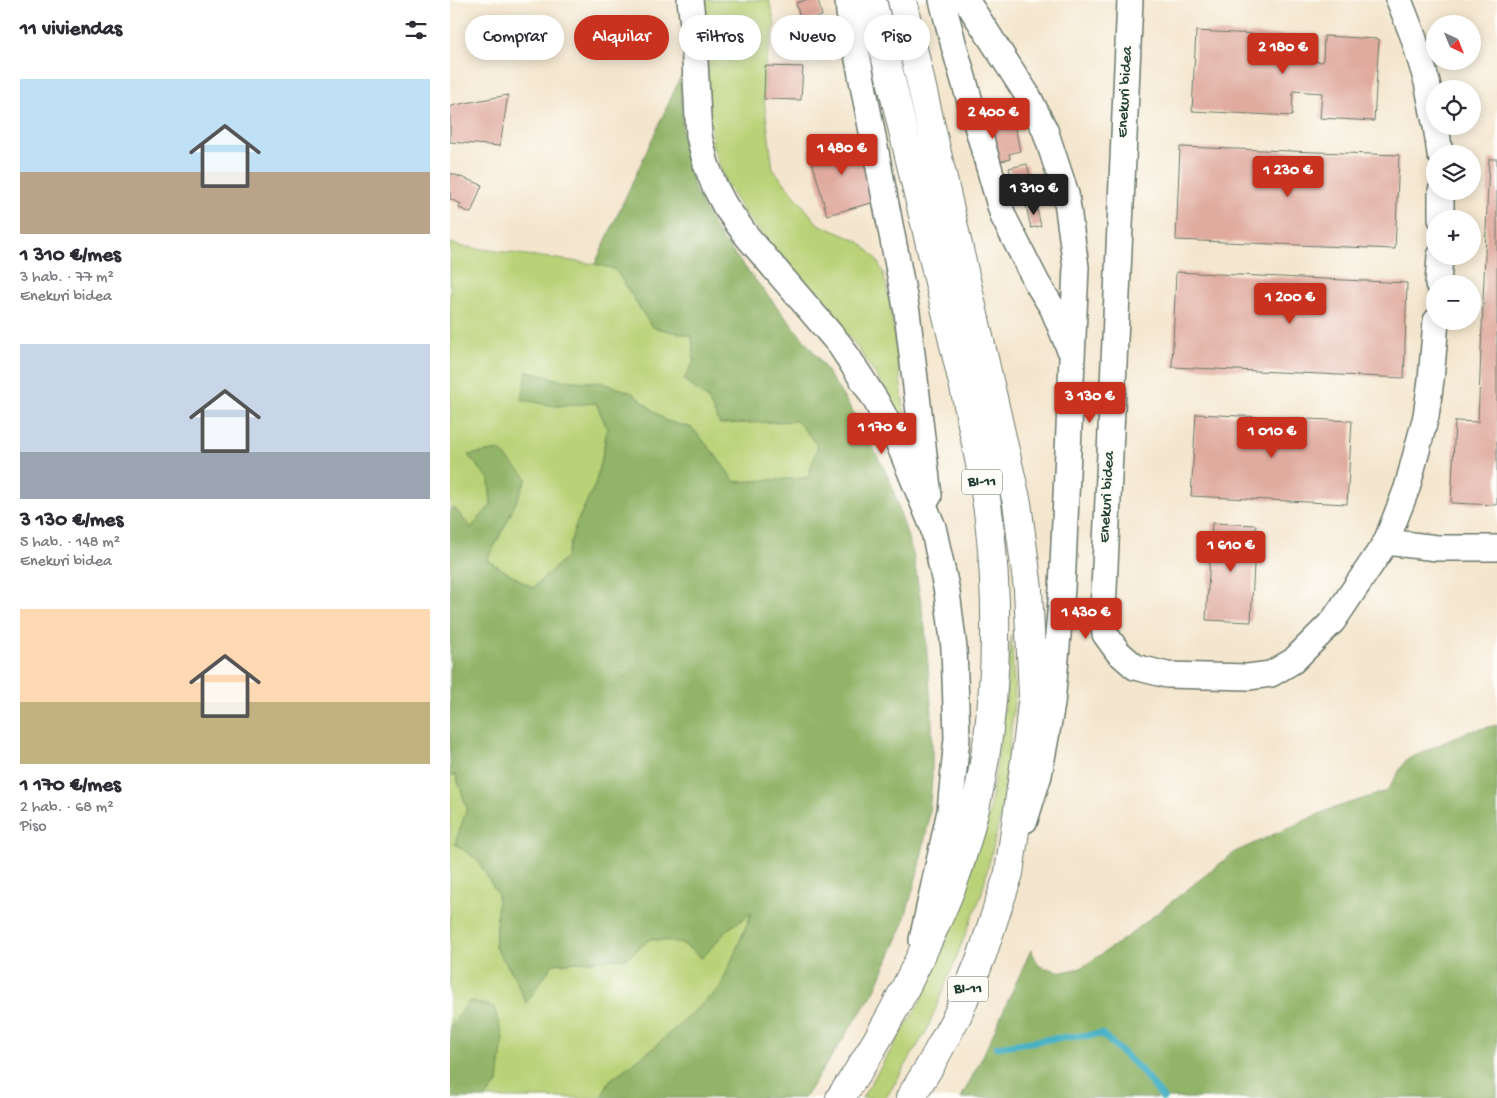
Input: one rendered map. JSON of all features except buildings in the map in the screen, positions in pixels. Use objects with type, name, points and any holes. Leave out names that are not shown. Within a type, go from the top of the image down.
[{"type":"main road","name":"BI-11","points":[[840,1098],[887,1023],[918,963],[960,865],[980,784],[992,701],[995,629],[994,578],[989,518],[967,400],[872,0]]},
{"type":"main road","name":"BI-11","points":[[902,0],[1017,503],[1028,589],[1033,695],[1009,873],[982,955],[958,1014],[910,1098]]},
{"type":"street","points":[[690,0],[694,24],[699,136],[706,164],[714,185],[725,206],[746,235],[840,344],[875,399],[898,442],[933,527]]},
{"type":"street","points":[[848,0],[907,312],[933,527],[947,592],[954,648],[956,738],[950,811],[918,963]]},
{"type":"street","points":[[942,0],[956,56],[1003,216],[1053,308],[1072,357]]},
{"type":"street","name":"Enekuri bidea","points":[[1130,0],[1103,612],[1105,634],[1118,652],[1134,667],[1167,675],[1248,677],[1271,674],[1293,661],[1333,621],[1386,542],[1407,488],[1426,416],[1435,330]]},
{"type":"street","points":[[1399,0],[1413,36],[1426,80]]},
{"type":"street","points":[[971,4],[1028,96],[1045,130],[1066,194],[1076,267],[1062,590],[1052,704],[1039,775],[1009,873]]},
{"type":"street","points":[[1386,542],[1437,548],[1497,548]]},
{"type":"green space","points":[[704,0],[769,0],[773,15],[771,15],[771,41],[765,66],[764,99],[773,169],[818,224],[860,242],[875,257],[883,272],[889,298],[908,437],[878,378],[850,337],[744,213],[726,183],[712,144],[708,60],[761,60],[761,15],[705,15]]},
{"type":"green space","points":[[681,76],[683,144],[695,191],[718,234],[817,356],[857,418],[890,480],[913,554],[925,628],[932,715],[932,778],[928,825],[917,875],[903,925],[874,992],[804,1098],[601,1098],[610,1080],[652,1049],[720,988],[752,913],[728,929],[702,958],[682,943],[650,939],[627,958],[553,964],[526,1003],[513,974],[495,947],[498,895],[477,859],[455,844],[467,808],[456,775],[450,776],[450,508],[455,509],[471,528],[491,505],[489,479],[468,455],[499,450],[527,478],[487,560],[533,588],[566,557],[576,524],[595,485],[607,428],[596,403],[555,406],[522,400],[527,371],[559,380],[603,383],[632,393],[666,421],[692,428],[735,482],[808,478],[818,446],[797,421],[720,424],[707,398],[684,380],[694,361],[692,336],[652,327],[615,269],[595,264]]},
{"type":"green space","points":[[450,242],[458,246],[595,264],[615,269],[652,327],[692,336],[694,361],[684,380],[707,398],[720,424],[797,421],[818,446],[808,478],[735,482],[692,428],[666,421],[632,393],[603,383],[559,380],[527,371],[555,406],[596,403],[607,428],[603,453],[595,485],[576,524],[566,557],[533,588],[487,560],[527,478],[469,456],[489,479],[491,505],[471,528],[455,509],[450,508]]},
{"type":"green space","points":[[1011,635],[1015,696],[1002,810],[981,896],[927,1030],[886,1098],[862,1098],[919,1004],[955,919],[990,810],[1006,696]]},
{"type":"green space","points":[[1497,725],[1497,1098],[961,1098],[982,1058],[1031,950],[1039,966],[1062,972],[1081,968],[1128,936],[1235,852],[1328,810],[1387,791],[1406,760],[1467,732]]},
{"type":"green space","points":[[456,775],[467,808],[455,844],[477,859],[498,895],[495,947],[513,974],[526,1002],[553,964],[627,958],[650,938],[682,943],[702,958],[728,929],[752,912],[720,988],[652,1049],[610,1080],[601,1098],[485,1098],[498,1083],[469,1001],[450,1028],[450,776]]},
{"type":"green space","points":[[469,1001],[494,1007],[503,1038],[498,1083],[485,1098],[450,1098],[450,1028]]},
{"type":"waterway","points":[[997,1047],[1102,1034],[1140,1069],[1163,1098]]}]
